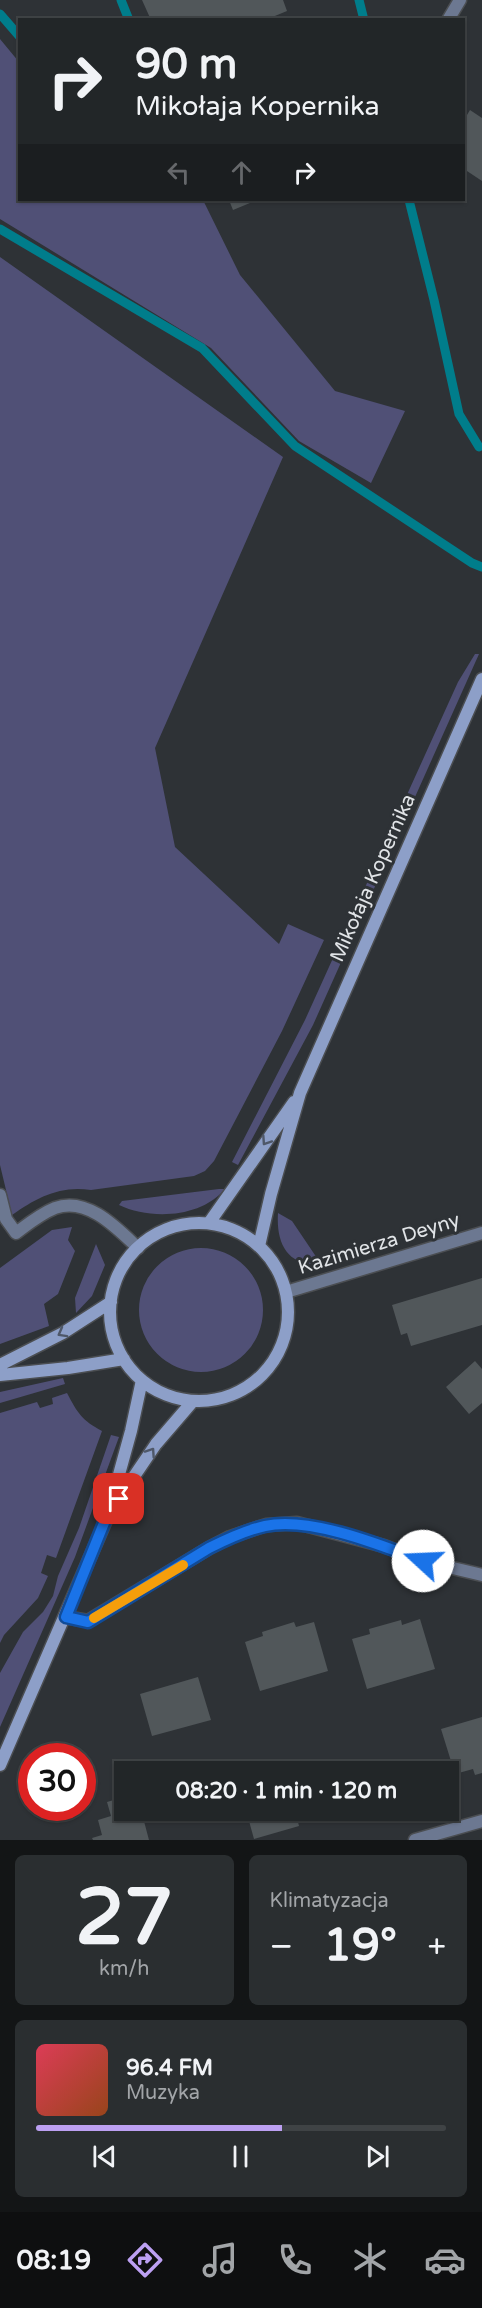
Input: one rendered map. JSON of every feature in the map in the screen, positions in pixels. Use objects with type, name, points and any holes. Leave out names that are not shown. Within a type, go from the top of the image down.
[{"type":"main road","name":"Mikołaja Kopernika","points":[[259,1246],[271,1194],[300,1093],[482,679]]},
{"type":"main road","name":"Mikołaja Kopernika","points":[[209,1223],[300,1093]]},
{"type":"main road","points":[[209,1223],[236,1231],[259,1246],[276,1267],[286,1292],[288,1320],[282,1347],[267,1371],[246,1388],[221,1399],[193,1401],[166,1395],[141,1380],[124,1359],[115,1341],[111,1322],[111,1302],[116,1281],[126,1262],[138,1248],[161,1232],[184,1224],[209,1223]]},
{"type":"main road","points":[[0,1365],[63,1333],[111,1302]]},
{"type":"main road","points":[[0,1375],[124,1359]]},
{"type":"main road","points":[[0,1765],[66,1617],[106,1518],[131,1431],[141,1380]]},
{"type":"main road","points":[[106,1518],[156,1444],[193,1401]]},
{"type":"street","points":[[449,18],[460,0]]},
{"type":"street","points":[[0,1195],[6,1219],[16,1233],[42,1214],[68,1205],[85,1208],[102,1217],[138,1248]]},
{"type":"street","name":"Kazimierza Deyny","points":[[286,1292],[482,1233]]},
{"type":"street","points":[[66,1617],[88,1622],[209,1548],[266,1525],[297,1523],[384,1546],[423,1561],[482,1575]]},
{"type":"street","points":[[416,1840],[482,1821]]},
{"type":"shaded area","points":[[0,39],[18,61],[18,201],[203,201],[240,275],[335,391],[405,411],[371,483],[299,441],[211,348],[0,219]]},
{"type":"shaded area","points":[[0,257],[283,457],[155,748],[175,847],[279,944],[288,924],[324,940],[282,1031],[214,1161],[205,1171],[194,1176],[91,1190],[59,1191],[39,1198],[12,1215],[0,1165]]},
{"type":"shaded area","points":[[475,654],[479,654],[313,1025],[238,1165],[232,1162],[305,1020],[458,682]]},
{"type":"shaded area","points":[[225,1189],[215,1199],[189,1211],[145,1213],[119,1205],[122,1201]]},
{"type":"shaded area","points":[[278,1213],[292,1221],[321,1264],[300,1262],[286,1251],[279,1234]]},
{"type":"shaded area","points":[[72,1227],[68,1240],[75,1251],[58,1294],[44,1304],[49,1326],[0,1344],[0,1268],[52,1230]]},
{"type":"shaded area","points":[[96,1244],[105,1265],[92,1296],[76,1313],[75,1298]]},
{"type":"shaded area","points":[[201,1248],[225,1253],[245,1266],[258,1286],[263,1310],[258,1334],[245,1354],[225,1367],[201,1372],[177,1367],[157,1354],[144,1334],[139,1310],[144,1286],[157,1266],[177,1253]]},
{"type":"shaded area","points":[[63,1378],[65,1384],[0,1403],[0,1392]]},
{"type":"shaded area","points":[[67,1393],[81,1416],[102,1431],[56,1558],[47,1555],[41,1573],[48,1576],[38,1598],[4,1635],[0,1643],[0,1413],[37,1402],[40,1408],[53,1404],[52,1398]]},
{"type":"shaded area","points":[[111,1435],[119,1437],[75,1557],[0,1727],[0,1673],[23,1632],[43,1612],[53,1596],[58,1576],[79,1528]]},
{"type":"building","points":[[142,0],[283,0],[287,11],[270,18],[150,18]]},
{"type":"building","points":[[470,110],[482,118],[482,181],[465,170],[465,118]]},
{"type":"building","points":[[229,201],[255,201],[233,210]]},
{"type":"building","points":[[482,1278],[482,1325],[411,1346],[407,1333],[401,1335],[392,1305]]},
{"type":"building","points":[[475,1361],[482,1369],[482,1403],[469,1414],[446,1387]]},
{"type":"building","points":[[420,1619],[435,1669],[367,1689],[352,1639],[370,1634],[369,1629],[401,1620],[402,1625]]},
{"type":"building","points":[[294,1622],[296,1627],[314,1622],[328,1671],[260,1691],[245,1642],[263,1636],[262,1632]]},
{"type":"building","points":[[198,1677],[211,1720],[152,1736],[140,1694]]},
{"type":"building","points":[[482,1717],[482,1773],[475,1775],[473,1769],[459,1773],[459,1761],[451,1761],[441,1729]]},
{"type":"building","points":[[114,1800],[114,1821],[144,1821],[149,1840],[93,1840],[92,1838],[102,1835],[98,1820],[111,1816],[107,1802]]},
{"type":"building","points":[[249,1821],[298,1821],[299,1826],[254,1839]]},
{"type":"waterway","points":[[121,0],[128,18]]},
{"type":"waterway","points":[[359,0],[364,18]]},
{"type":"waterway","points":[[0,14],[18,35]]},
{"type":"waterway","points":[[409,201],[459,414],[479,447]]},
{"type":"waterway","points":[[0,229],[202,348],[295,446],[472,563],[482,567]]},
{"type":"slow traffic","points":[[94,1618],[183,1565]]},
{"type":"route","points":[[119,1499],[106,1518],[66,1617],[88,1622],[209,1548],[266,1525],[297,1523],[384,1546],[423,1561]]}]
